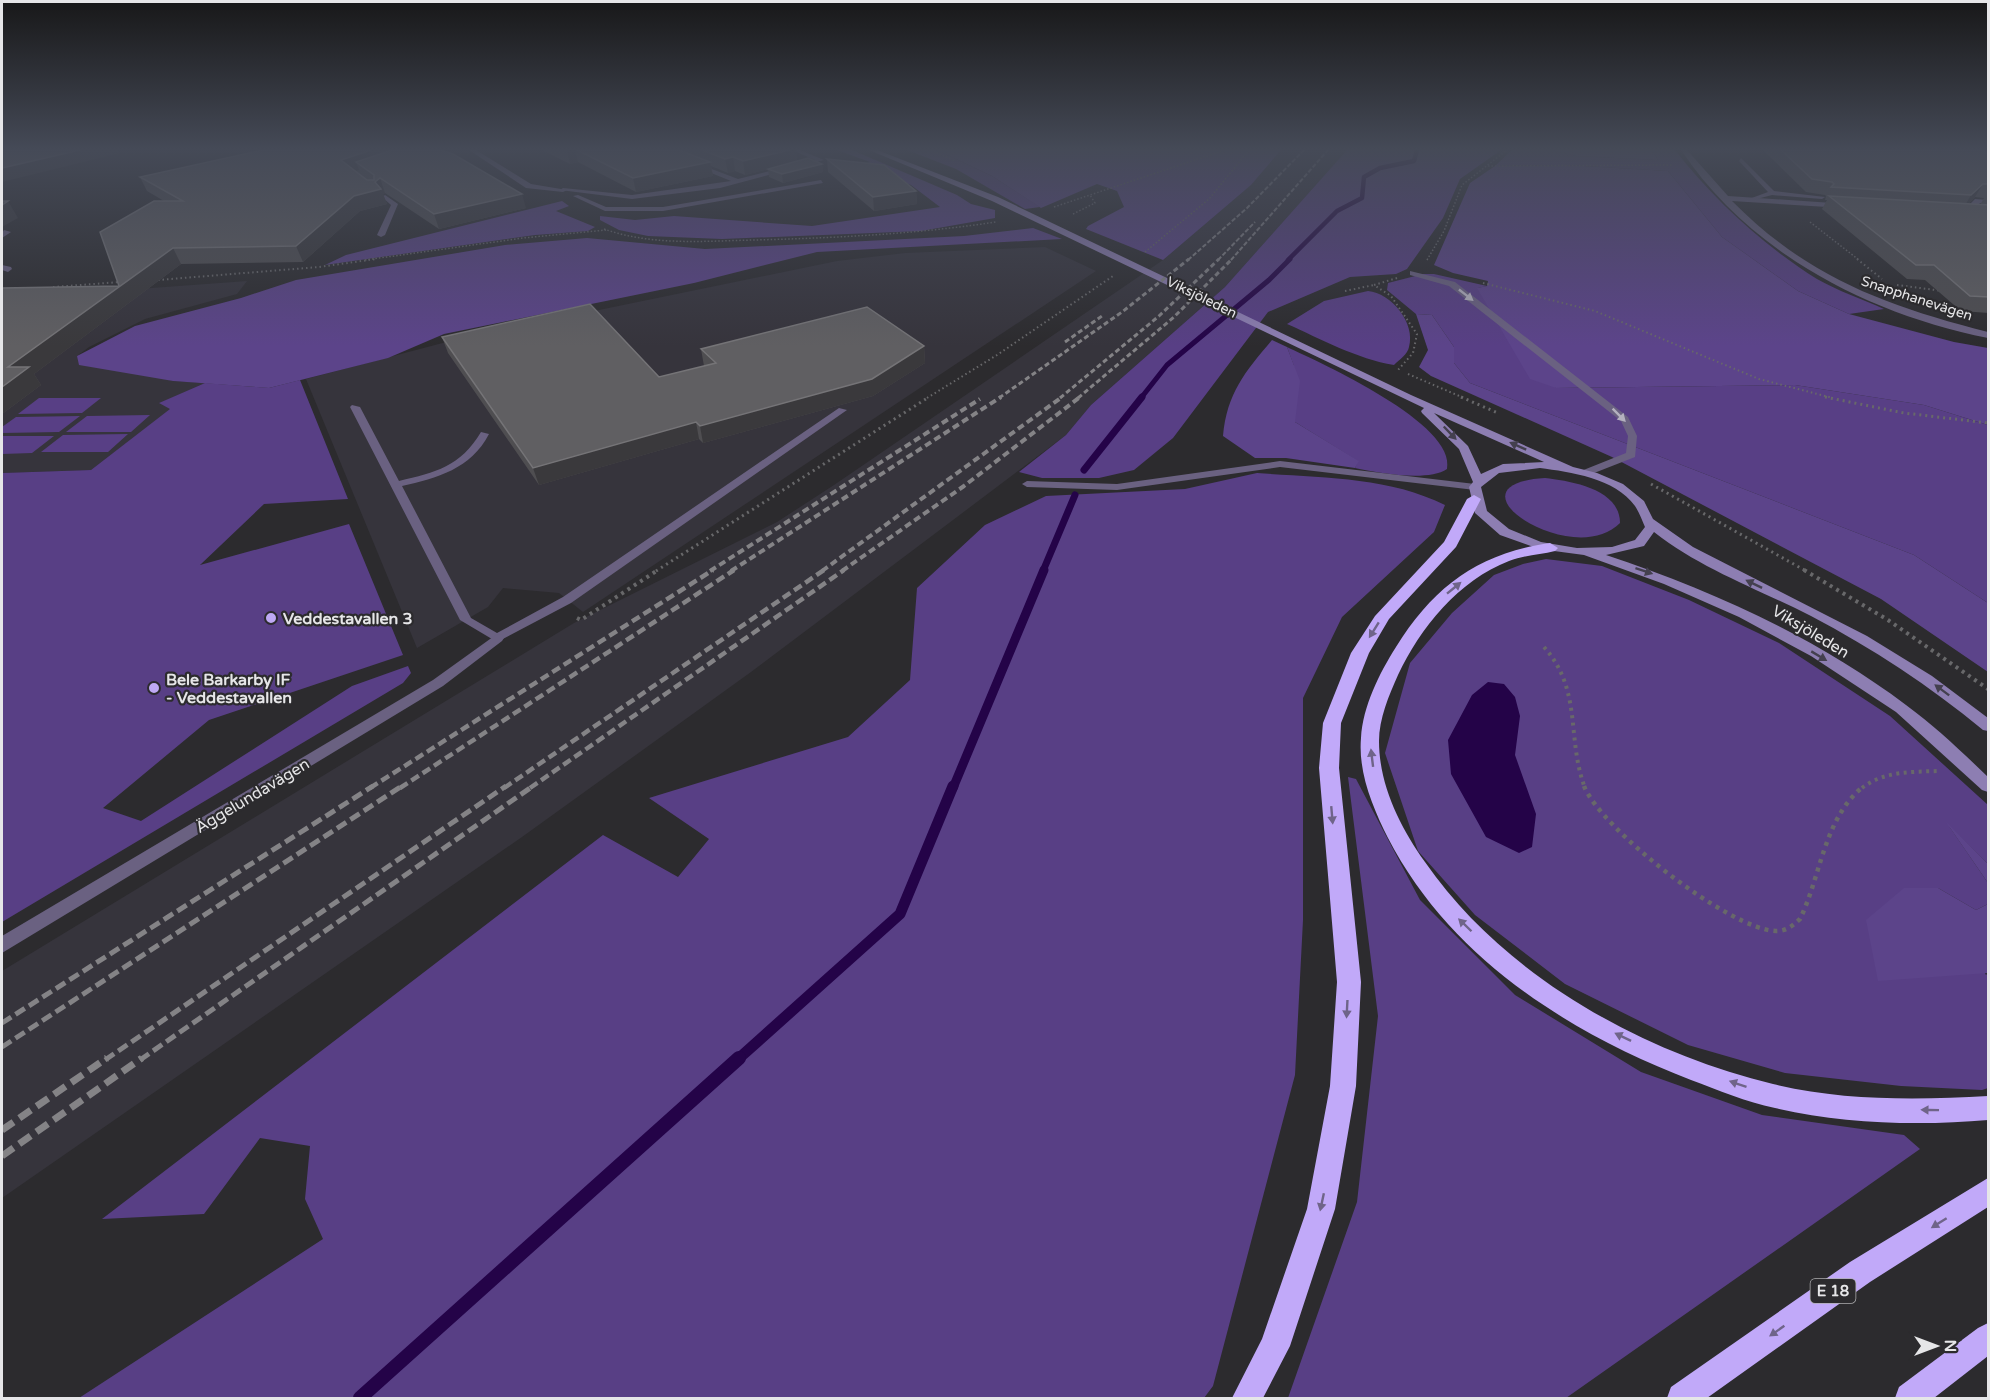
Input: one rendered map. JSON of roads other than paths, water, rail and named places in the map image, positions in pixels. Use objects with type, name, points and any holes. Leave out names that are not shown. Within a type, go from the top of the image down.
[{"type":"highway","points":[[1247,1398],[1275,1346],[1321,1209],[1343,1086],[1348,982],[1329,768],[1332,723],[1360,653],[1383,616],[1451,544],[1476,489]]},
{"type":"highway","points":[[1550,548],[1509,554],[1492,561],[1441,598],[1407,642],[1388,678],[1377,710],[1370,740],[1374,771],[1384,808],[1406,855],[1445,906],[1492,952],[1543,993],[1594,1023],[1676,1062],[1772,1096],[1863,1109],[1989,1108]]},
{"type":"highway","name":"E 18","points":[[1682,1398],[1860,1272],[1989,1192]]},
{"type":"highway","points":[[1910,1398],[1989,1338]]},
{"type":"main road","name":"Viksjöleden","points":[[1030,215],[1407,397],[1631,495],[1644,508],[1650,522],[1668,538],[1698,556],[1865,641],[1918,673],[1989,726]]},
{"type":"main road","name":"Viksjöleden","points":[[1407,397],[1437,420],[1464,448],[1484,515],[1505,531],[1550,548],[1589,554],[1695,591],[1772,627],[1889,700],[1989,786]]},
{"type":"main road","points":[[1476,489],[1492,471],[1513,466],[1540,465],[1569,469]]},
{"type":"main road","points":[[1589,554],[1615,552],[1636,545],[1647,535],[1650,522]]},
{"type":"street","name":"Snapphanevägen","points":[[1745,215],[1806,265],[1836,283],[1905,311],[1989,335]]},
{"type":"street","name":"Äggelundavägen","points":[[2,945],[438,683],[497,638]]},
{"type":"lane","points":[[381,235],[390,215]]},
{"type":"lane","points":[[1413,273],[1452,284],[1624,419],[1632,430],[1635,442],[1630,455],[1585,473]]},
{"type":"lane","points":[[355,407],[465,620],[497,638],[567,600],[842,410]]},
{"type":"lane","points":[[395,485],[447,470],[467,458],[481,442],[484,434]]},
{"type":"lane","points":[[1028,484],[1117,487],[1280,464],[1476,489]]},
{"type":"waterway","points":[[1288,260],[1333,215]]},
{"type":"waterway","points":[[1141,398],[1167,365],[1269,280],[1290,259]]},
{"type":"waterway","points":[[1084,470],[1142,397]]},
{"type":"waterway","points":[[1043,571],[1075,495]]},
{"type":"waterway","points":[[953,788],[1044,570]]},
{"type":"waterway","points":[[737,1060],[900,914],[953,786]]},
{"type":"waterway","points":[[360,1398],[739,1058]]},
{"type":"railway","points":[[1188,260],[1239,215]]},
{"type":"railway","points":[[1231,260],[1270,215]]},
{"type":"railway","points":[[1219,259],[1255,222]]},
{"type":"railway","points":[[999,398],[1122,312],[1189,259]]},
{"type":"railway","points":[[1060,398],[1159,316],[1219,259]]},
{"type":"railway","points":[[1078,398],[1174,317],[1231,260]]},
{"type":"railway","points":[[1065,342],[1102,316]]},
{"type":"railway","points":[[731,571],[1001,397]]},
{"type":"railway","points":[[822,571],[1062,397]]},
{"type":"railway","points":[[842,571],[964,486],[1080,397]]},
{"type":"railway","points":[[710,571],[980,399]]},
{"type":"railway","points":[[370,788],[713,570]]},
{"type":"railway","points":[[400,788],[734,570]]},
{"type":"railway","points":[[504,788],[824,570]]},
{"type":"railway","points":[[530,788],[844,570]]},
{"type":"railway","points":[[2,1023],[373,786]]},
{"type":"railway","points":[[2,1047],[402,786]]},
{"type":"railway","points":[[105,1060],[506,786]]},
{"type":"railway","points":[[140,1060],[533,786]]},
{"type":"railway","points":[[2,1130],[107,1058]]},
{"type":"railway","points":[[2,1156],[142,1058]]},
{"type":"place","name":"Veddestavallen 3","points":[[271,618]]},
{"type":"place","name":"Bele Barkarby IF - Veddestavallen","points":[[154,688]]}]
